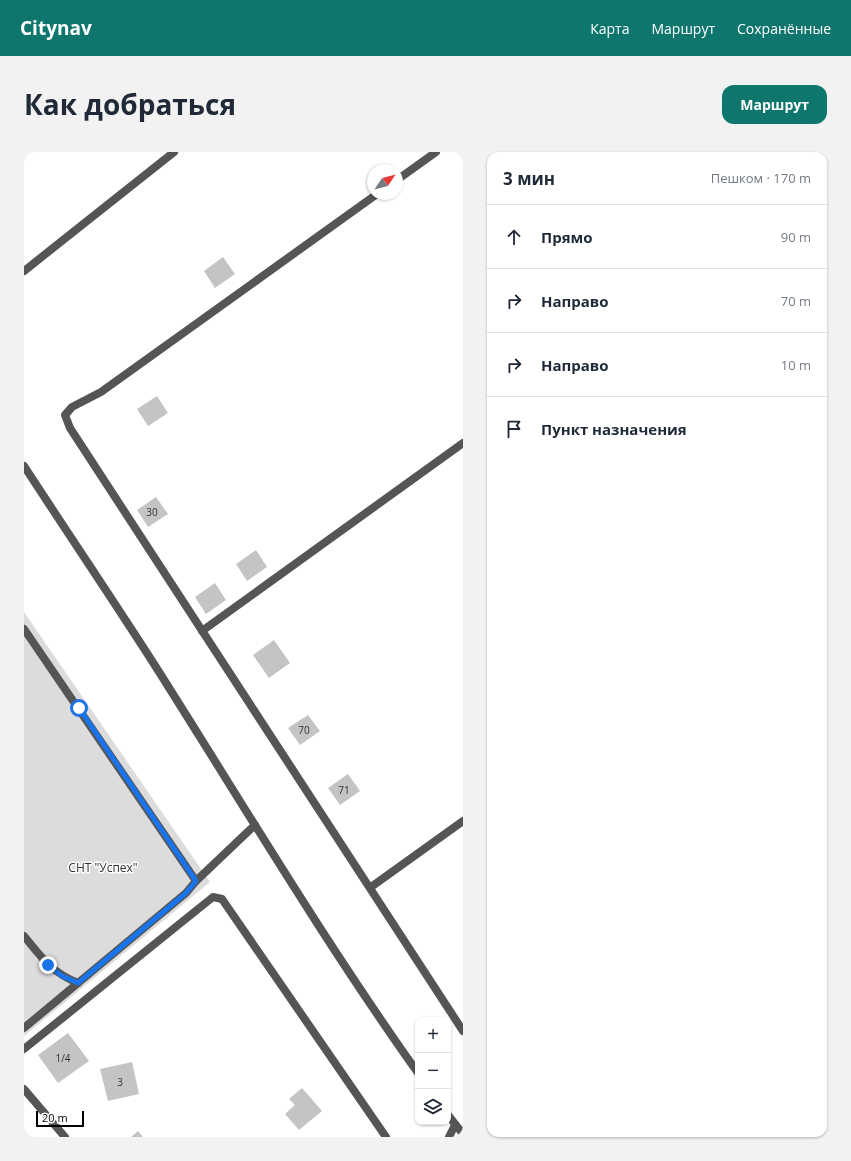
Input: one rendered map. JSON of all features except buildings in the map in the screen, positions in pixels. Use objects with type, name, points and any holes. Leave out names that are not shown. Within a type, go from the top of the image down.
[{"type":"street","points":[[24,271],[174,152]]},
{"type":"street","points":[[403,176],[436,152]]},
{"type":"street","points":[[370,200],[101,392],[72,407],[65,416],[70,428],[463,1031]]},
{"type":"street","points":[[202,631],[463,443]]},
{"type":"street","points":[[24,466],[153,663],[383,1024],[415,1069]]},
{"type":"street","points":[[24,629],[196,881]]},
{"type":"street","points":[[371,888],[463,821]]},
{"type":"street","points":[[24,1028],[186,893],[196,881],[255,825]]},
{"type":"street","points":[[24,1049],[213,897],[222,899],[386,1137]]},
{"type":"street","points":[[24,936],[48,965],[62,976],[78,983]]},
{"type":"street","points":[[24,1089],[65,1137]]},
{"type":"street","points":[[449,1137],[458,1125],[463,1134]]},
{"type":"green space","name":"СНТ \"Успех\"","points":[[24,612],[210,882],[24,1036]]},
{"type":"route","points":[[48,965],[62,976],[78,983],[186,893],[196,881],[79,708]]}]
